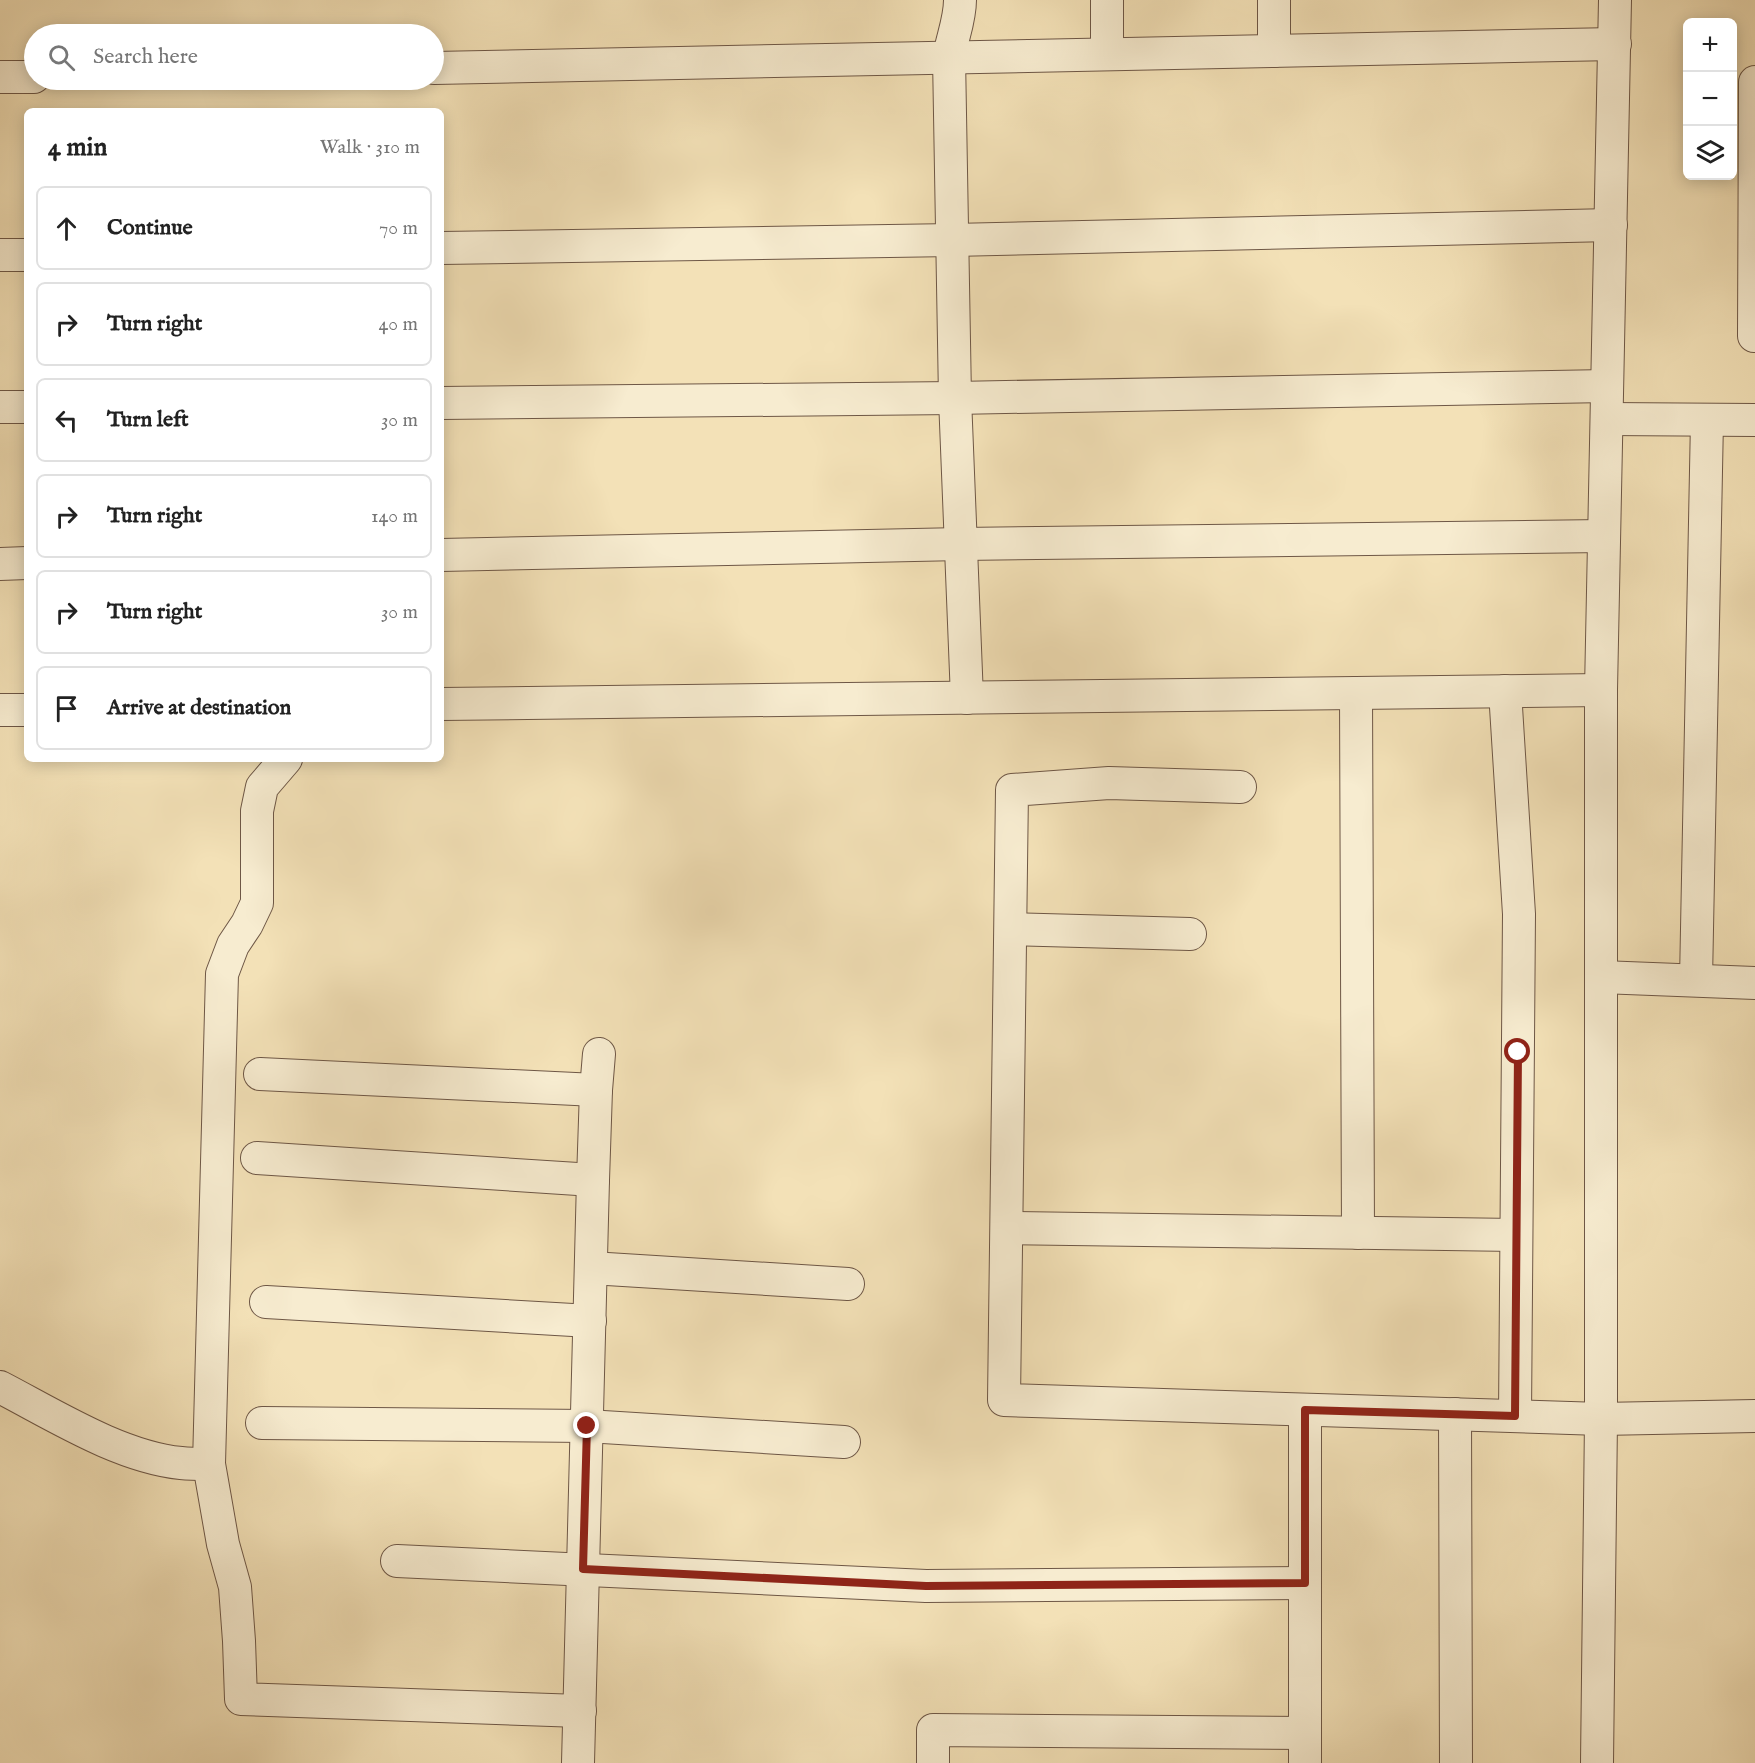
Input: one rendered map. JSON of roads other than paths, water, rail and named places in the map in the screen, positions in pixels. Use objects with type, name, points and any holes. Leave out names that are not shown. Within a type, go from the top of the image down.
[{"type":"street","points":[[960,0],[958,24],[949,57],[955,398],[967,698]]},
{"type":"street","points":[[1107,0],[1107,54]]},
{"type":"street","points":[[1274,0],[1274,51]]},
{"type":"street","points":[[1597,1763],[1601,1419],[1601,690],[1615,0]]},
{"type":"street","points":[[444,68],[1615,44]]},
{"type":"street","points":[[0,77],[24,77]]},
{"type":"street","points":[[1754,336],[1755,82]]},
{"type":"street","points":[[444,248],[953,240],[1611,225]]},
{"type":"street","points":[[0,255],[24,255]]},
{"type":"street","points":[[444,403],[955,398],[1607,386]]},
{"type":"street","points":[[0,407],[24,406]]},
{"type":"street","points":[[1607,419],[1755,420]]},
{"type":"street","points":[[1696,980],[1707,420]]},
{"type":"street","points":[[444,555],[961,544],[1604,536]]},
{"type":"street","points":[[0,564],[24,563]]},
{"type":"street","points":[[444,704],[1601,690]]},
{"type":"street","points":[[1506,691],[1519,914],[1515,1416]]},
{"type":"street","points":[[1356,693],[1358,1233]]},
{"type":"street","points":[[0,710],[24,710]]},
{"type":"street","points":[[283,762],[262,788],[257,811],[257,903],[233,945],[222,974],[209,1464],[223,1544],[235,1587],[241,1699],[580,1711]]},
{"type":"street","points":[[1240,787],[1109,783],[1012,790],[1004,1400],[1601,1419],[1755,1416]]},
{"type":"street","points":[[1011,930],[1190,934]]},
{"type":"street","points":[[1601,977],[1755,982]]},
{"type":"street","points":[[578,1763],[593,1180],[599,1054]]},
{"type":"street","points":[[260,1074],[596,1090]]},
{"type":"street","points":[[257,1158],[593,1180]]},
{"type":"street","points":[[1007,1228],[1516,1236]]},
{"type":"street","points":[[591,1268],[848,1284]]},
{"type":"street","points":[[267,1302],[590,1321]]},
{"type":"street","points":[[0,1387],[106,1441],[151,1457],[181,1463],[209,1464]]},
{"type":"street","points":[[933,1763],[933,1730],[1305,1748],[1305,1410]]},
{"type":"street","points":[[1455,1414],[1456,1763]]},
{"type":"street","points":[[261,1422],[587,1426],[844,1442]]},
{"type":"street","points":[[397,1561],[926,1586],[1305,1583]]}]
